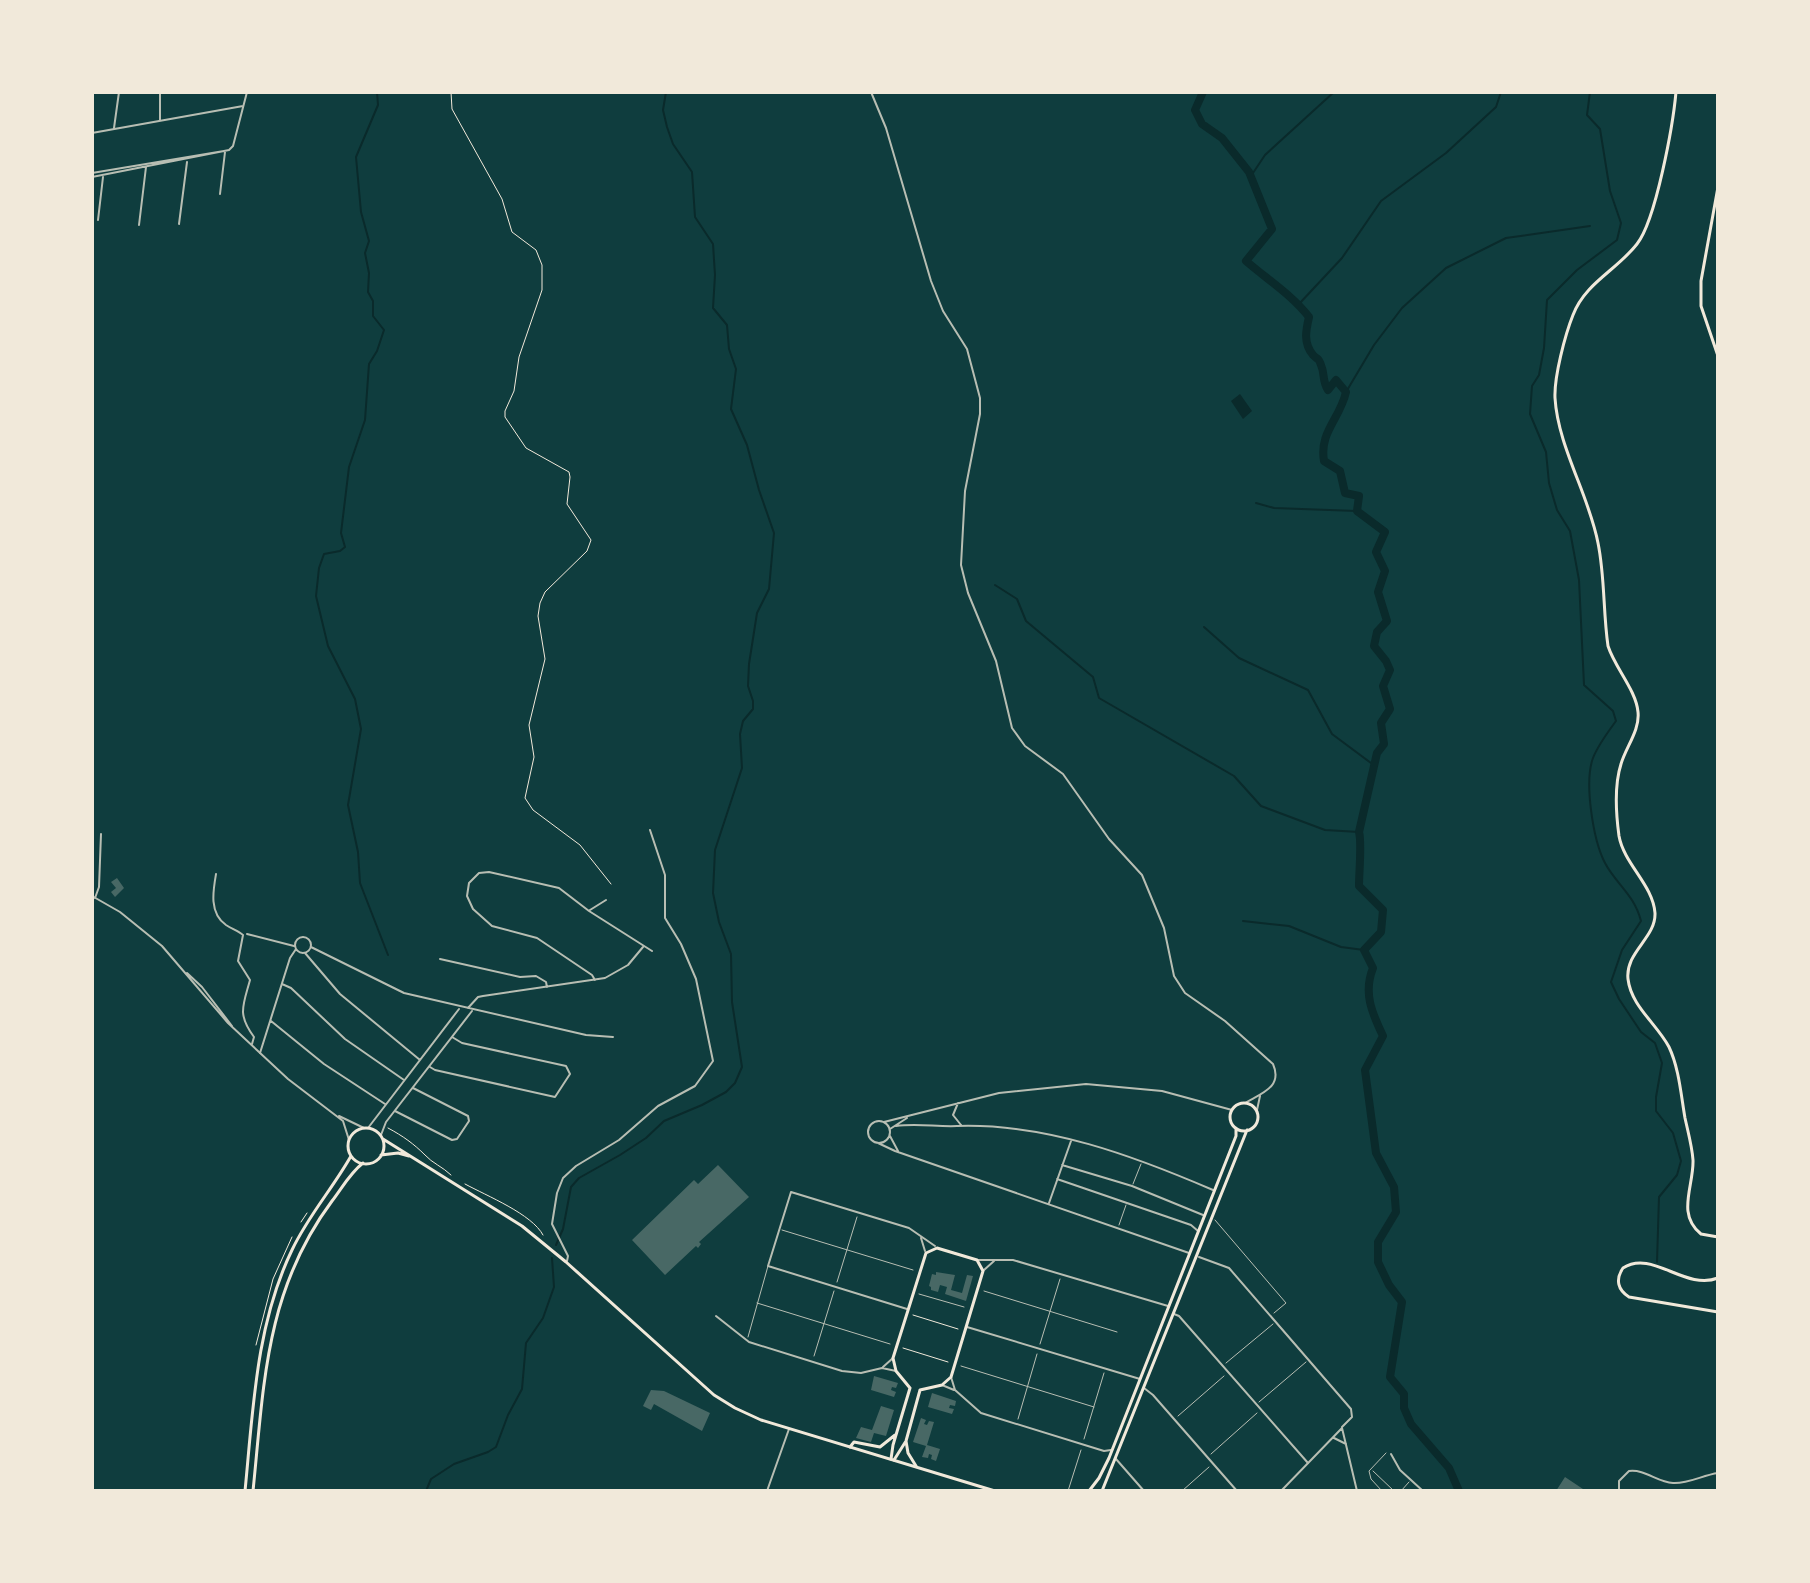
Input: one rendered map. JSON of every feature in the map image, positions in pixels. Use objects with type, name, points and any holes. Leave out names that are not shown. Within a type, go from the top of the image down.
[{"type":"main road","points":[[1676,92],[1671,129],[1645,231],[1632,250],[1598,280],[1578,304],[1569,326],[1556,384],[1555,403],[1599,545],[1608,646],[1638,710],[1635,730],[1618,777],[1619,833],[1624,853],[1649,895],[1655,916],[1650,930],[1632,957],[1629,982],[1636,1000],[1665,1040],[1673,1058],[1693,1160],[1687,1202],[1689,1219],[1701,1234],[1718,1237]]},
{"type":"main road","points":[[1718,187],[1701,281],[1701,306],[1718,356]]},
{"type":"main road","points":[[1089,1491],[1109,1458],[1236,1136],[1232,1110],[1245,1103],[1257,1110],[1257,1123],[1247,1130],[1102,1491]]},
{"type":"main road","points":[[245,1491],[258,1367],[270,1304],[293,1247],[351,1156],[349,1140],[355,1132],[366,1128],[509,1217],[566,1262],[714,1395],[746,1414],[995,1491]]},
{"type":"main road","points":[[1236,1128],[1247,1130]]},
{"type":"main road","points":[[381,1155],[382,1137]]},
{"type":"main road","points":[[351,1156],[363,1163],[373,1162],[381,1155],[398,1153],[409,1156]]},
{"type":"main road","points":[[253,1491],[270,1340],[286,1282],[315,1226],[352,1173],[363,1163]]},
{"type":"main road","points":[[910,1388],[896,1371],[893,1358],[926,1253],[937,1248],[977,1260],[983,1271],[951,1377],[942,1385],[920,1390]]},
{"type":"main road","points":[[1718,1278],[1698,1282],[1635,1263],[1623,1268],[1617,1281],[1619,1288],[1629,1297],[1718,1312]]},
{"type":"main road","points":[[910,1388],[916,1386],[920,1390]]},
{"type":"main road","points":[[892,1460],[895,1435],[910,1388]]},
{"type":"main road","points":[[892,1460],[906,1441],[920,1390]]},
{"type":"main road","points":[[908,1394],[912,1398],[917,1397]]},
{"type":"main road","points":[[850,1447],[854,1442],[880,1447],[895,1435]]},
{"type":"main road","points":[[906,1441],[908,1453],[916,1467]]},
{"type":"street","points":[[114,129],[119,92]]},
{"type":"street","points":[[160,92],[160,121]]},
{"type":"street","points":[[92,175],[225,151],[233,146],[247,92]]},
{"type":"street","points":[[871,92],[886,128],[937,298],[967,349],[980,398],[980,414],[963,506],[961,565],[968,593],[1000,672],[1008,719],[1025,746],[1067,779],[1109,839],[1142,875],[1161,921],[1174,976],[1185,993],[1225,1021],[1273,1064],[1277,1072],[1276,1080],[1269,1090],[1245,1103]]},
{"type":"street","points":[[92,133],[243,106]]},
{"type":"street","points":[[220,194],[225,151]]},
{"type":"street","points":[[179,224],[187,158]]},
{"type":"street","points":[[139,225],[146,165]]},
{"type":"street","points":[[98,220],[103,173]]},
{"type":"street","points":[[566,1262],[568,1256],[556,1233],[552,1216],[557,1193],[569,1172],[619,1140],[658,1106],[695,1086],[713,1061],[696,979],[681,944],[665,918],[665,875],[650,830]]},
{"type":"street","points":[[101,834],[99,887],[94,897],[140,926],[202,987],[233,1027],[299,1088],[337,1116],[346,1126],[349,1140]]},
{"type":"street","points":[[595,980],[537,938],[488,924],[470,905],[468,886],[479,873],[494,873],[553,886],[652,951]]},
{"type":"street","points":[[216,874],[213,889],[217,915],[243,935],[238,961],[250,980],[241,1012],[244,1024],[254,1037],[252,1045]]},
{"type":"street","points":[[589,911],[606,900]]},
{"type":"street","points":[[247,934],[295,947],[305,953],[340,994],[435,1070],[555,1097],[570,1071],[566,1066],[459,1042],[452,1037]]},
{"type":"street","points":[[260,1053],[298,938],[311,941],[311,947],[305,953]]},
{"type":"street","points":[[467,1009],[478,997],[595,980],[621,971],[644,946]]},
{"type":"street","points":[[311,947],[404,993],[586,1035],[613,1037]]},
{"type":"street","points":[[440,959],[520,977],[536,976],[546,982],[547,987]]},
{"type":"street","points":[[282,984],[291,988],[345,1039],[404,1080]]},
{"type":"street","points":[[337,1116],[366,1128],[460,1008]]},
{"type":"street","points":[[382,1137],[395,1111],[474,1010]]},
{"type":"street","points":[[271,1021],[324,1064],[386,1104]]},
{"type":"street","points":[[420,1060],[429,1067]]},
{"type":"street","points":[[1190,1253],[883,1147],[871,1138],[869,1129],[876,1122],[908,1118],[1021,1089],[1086,1084],[1162,1091],[1232,1110]]},
{"type":"street","points":[[395,1111],[455,1140],[470,1118],[413,1088]]},
{"type":"street","points":[[1257,1110],[1261,1095]]},
{"type":"street","points":[[958,1103],[953,1115],[962,1125]]},
{"type":"street","points":[[377,1116],[386,1124]]},
{"type":"street","points":[[890,1129],[908,1118]]},
{"type":"street","points":[[884,1122],[899,1152]]},
{"type":"street","points":[[896,1126],[962,1125],[1071,1140],[1142,1160],[1215,1191]]},
{"type":"street","points":[[878,1143],[890,1136]]},
{"type":"street","points":[[1049,1204],[1071,1140]]},
{"type":"street","points":[[1133,1184],[1141,1164]]},
{"type":"street","points":[[1062,1165],[1132,1186],[1204,1216]]},
{"type":"street","points":[[1057,1179],[1191,1225],[1198,1231]]},
{"type":"street","points":[[748,1337],[791,1192],[909,1228],[937,1248]]},
{"type":"street","points":[[1119,1225],[1126,1205]]},
{"type":"street","points":[[837,1282],[857,1217]]},
{"type":"street","points":[[1215,1220],[1286,1303],[1274,1313]]},
{"type":"street","points":[[780,1229],[913,1270]]},
{"type":"street","points":[[920,1237],[926,1253]]},
{"type":"street","points":[[1195,1256],[1229,1268],[1353,1413],[1281,1491]]},
{"type":"street","points":[[977,1260],[1013,1260],[1169,1306]]},
{"type":"street","points":[[983,1271],[995,1261]]},
{"type":"street","points":[[768,1266],[908,1309]]},
{"type":"street","points":[[1040,1344],[1060,1279]]},
{"type":"street","points":[[814,1356],[834,1291]]},
{"type":"street","points":[[984,1291],[1117,1332]]},
{"type":"street","points":[[919,1294],[964,1307]]},
{"type":"street","points":[[757,1303],[890,1344]]},
{"type":"street","points":[[1172,1313],[1179,1316],[1308,1463]]},
{"type":"street","points":[[716,1316],[741,1337],[758,1346],[852,1374],[882,1368],[896,1371]]},
{"type":"street","points":[[1226,1363],[1273,1324]]},
{"type":"street","points":[[966,1327],[1140,1379]]},
{"type":"street","points":[[1018,1419],[1037,1354]]},
{"type":"street","points":[[882,1368],[893,1358]]},
{"type":"street","points":[[1259,1402],[1306,1362]]},
{"type":"street","points":[[961,1366],[1094,1407]]},
{"type":"street","points":[[1084,1439],[1104,1373]]},
{"type":"street","points":[[1178,1416],[1224,1376]]},
{"type":"street","points":[[951,1377],[955,1390]]},
{"type":"street","points":[[942,1385],[955,1390],[981,1413],[1104,1451],[1112,1450]]},
{"type":"street","points":[[1143,1388],[1153,1395],[1237,1491]]},
{"type":"street","points":[[1211,1454],[1257,1413]]},
{"type":"street","points":[[767,1491],[789,1428]]},
{"type":"street","points":[[1342,1428],[1357,1491]]},
{"type":"street","points":[[1332,1438],[1341,1439],[1347,1445]]},
{"type":"street","points":[[1068,1491],[1081,1450]]},
{"type":"street","points":[[1104,1451],[1109,1458]]},
{"type":"street","points":[[1382,1491],[1371,1479],[1371,1469],[1386,1453]]},
{"type":"street","points":[[1391,1454],[1400,1470],[1423,1491]]},
{"type":"street","points":[[1115,1458],[1144,1491]]},
{"type":"street","points":[[1182,1491],[1209,1467]]},
{"type":"street","points":[[1371,1469],[1394,1491]]},
{"type":"street","points":[[1619,1491],[1619,1481],[1629,1471],[1640,1471],[1658,1480],[1674,1483],[1718,1473]]},
{"type":"street","points":[[1401,1491],[1409,1482]]},
{"type":"path","points":[[451,92],[452,109],[502,199],[512,232],[536,250],[544,276],[516,367],[514,391],[505,417],[526,448],[569,472],[567,504],[591,540],[587,551],[545,592],[540,603],[538,616],[545,659],[529,725],[534,757],[525,798],[533,810],[580,845],[611,884]]},
{"type":"path","points":[[386,1124],[417,1145],[427,1158],[443,1167],[452,1177]]},
{"type":"path","points":[[465,1184],[525,1218],[542,1231],[544,1238]]},
{"type":"path","points":[[913,1315],[958,1329]]},
{"type":"path","points":[[903,1348],[948,1362]]},
{"type":"water","points":[[1240,394],[1252,411],[1243,419],[1231,401]]},
{"type":"building","points":[[117,878],[124,888],[115,897],[111,892],[116,888],[111,882]]},
{"type":"building","points":[[718,1165],[749,1197],[699,1242],[698,1248],[696,1246],[665,1275],[632,1240],[694,1180],[698,1184]]},
{"type":"building","points":[[936,1272],[955,1275],[951,1290],[962,1293],[967,1275],[973,1276],[966,1301],[945,1294],[947,1287],[940,1285],[938,1292],[931,1290],[932,1274],[936,1275]]},
{"type":"building","points":[[874,1376],[898,1383],[891,1390],[896,1392],[894,1397],[871,1390]]},
{"type":"building","points":[[651,1390],[664,1391],[710,1413],[702,1431],[654,1404],[651,1410],[643,1406]]},
{"type":"building","points":[[932,1393],[956,1401],[955,1406],[950,1405],[949,1408],[954,1409],[952,1414],[928,1407]]},
{"type":"building","points":[[881,1406],[894,1410],[886,1436],[874,1433],[871,1442],[856,1438],[861,1427],[872,1430]]},
{"type":"building","points":[[921,1418],[926,1420],[924,1424],[927,1425],[929,1421],[934,1422],[927,1445],[940,1449],[936,1461],[929,1454],[928,1458],[922,1457],[926,1446],[913,1442]]},
{"type":"building","points":[[1565,1477],[1586,1491],[1556,1491]]},
{"type":"waterway","points":[[377,92],[378,105],[356,157],[361,212],[369,241],[365,253],[369,273],[368,292],[373,301],[373,316],[384,330],[369,364],[365,420],[349,467],[341,533],[345,547],[324,554],[316,596],[328,646],[355,699],[361,729],[348,805],[358,852],[360,883],[388,955]]},
{"type":"waterway","points":[[556,1245],[563,1229],[571,1187],[579,1178],[646,1138],[664,1121],[726,1092],[735,1083],[742,1067],[732,1002],[731,954],[719,922],[713,893],[715,850],[742,768],[740,734],[743,721],[753,709],[748,686],[749,664],[757,613],[769,589],[774,533],[747,445],[731,409],[736,369],[729,349],[727,325],[713,308],[713,244],[695,217],[692,172],[673,144],[667,127],[663,110],[666,92]]},
{"type":"waterway","points":[[1203,92],[1195,110],[1202,124],[1222,138],[1249,172],[1272,229],[1246,261],[1309,317],[1307,341],[1313,355],[1319,360],[1326,387],[1328,390],[1336,380],[1346,392],[1324,442],[1324,461],[1340,471],[1345,493],[1359,496],[1357,511],[1385,532],[1376,552],[1385,571],[1378,592],[1387,621],[1377,632],[1374,646],[1390,670],[1383,686],[1390,709],[1381,723],[1384,744],[1377,753],[1359,832],[1359,886],[1383,910],[1381,932],[1364,950],[1373,968],[1369,986],[1370,1003],[1383,1036],[1365,1070],[1376,1153],[1394,1187],[1396,1212],[1378,1242],[1378,1262],[1389,1285],[1402,1302],[1390,1377],[1404,1394],[1404,1408],[1411,1424],[1449,1468],[1459,1491]]},
{"type":"waterway","points":[[1251,176],[1265,155],[1334,92]]},
{"type":"waterway","points":[[1299,304],[1342,258],[1381,201],[1446,153],[1496,107],[1501,92]]},
{"type":"waterway","points":[[1590,92],[1587,115],[1600,129],[1610,191],[1621,223],[1617,240],[1577,270],[1547,300],[1544,348],[1539,375],[1532,386],[1530,414],[1546,452],[1549,483],[1557,510],[1570,531],[1579,580],[1584,685],[1613,711],[1616,721],[1593,758],[1590,796],[1594,826],[1605,863],[1634,904],[1641,921],[1622,950],[1611,982],[1641,1032],[1655,1043],[1662,1063],[1656,1111],[1673,1133],[1681,1161],[1677,1175],[1659,1197],[1657,1262]]},
{"type":"waterway","points":[[1346,392],[1374,345],[1402,308],[1446,268],[1506,238],[1590,226]]},
{"type":"waterway","points":[[1256,503],[1274,508],[1357,511]]},
{"type":"waterway","points":[[995,585],[1017,599],[1026,621],[1093,677],[1099,698],[1234,776],[1261,806],[1325,830],[1359,832]]},
{"type":"waterway","points":[[1204,627],[1239,658],[1308,690],[1332,734],[1375,766]]},
{"type":"waterway","points":[[1243,921],[1289,926],[1341,947],[1364,950]]},
{"type":"waterway","points":[[426,1491],[431,1479],[454,1464],[496,1447],[522,1389],[526,1343],[543,1318],[554,1287],[552,1258]]}]
